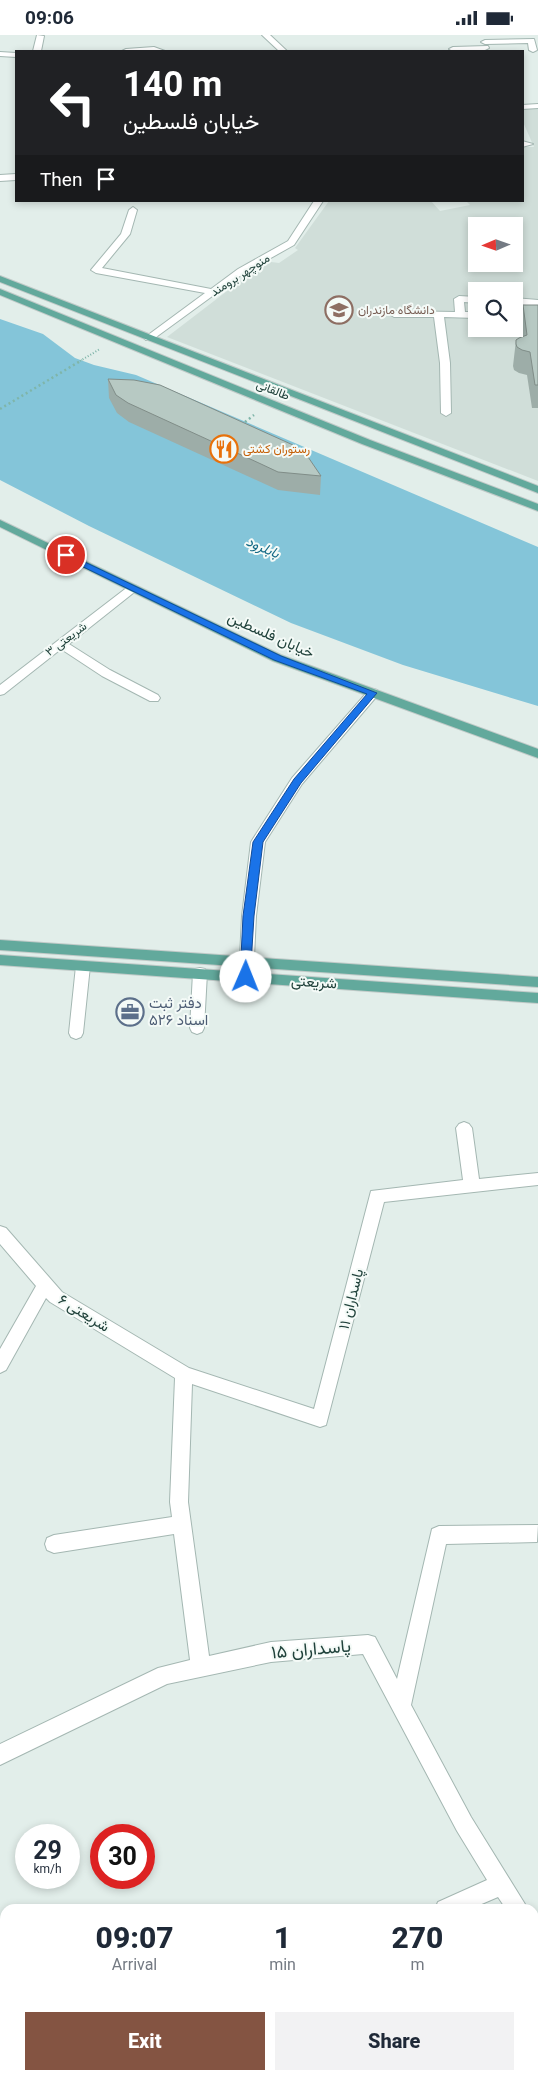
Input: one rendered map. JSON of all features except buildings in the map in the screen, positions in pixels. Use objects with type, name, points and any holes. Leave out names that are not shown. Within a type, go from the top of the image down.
[{"type":"main road","name":"طالقانی","points":[[0,279],[538,490]]},
{"type":"main road","name":"طالقانی","points":[[0,292],[366,442],[538,508]]},
{"type":"main road","name":"خیابان فلسطین","points":[[0,523],[277,658],[538,754]]},
{"type":"main road","name":"شریعتی","points":[[0,945],[538,982]]},
{"type":"main road","name":"شریعتی","points":[[0,960],[538,997]]},
{"type":"street","points":[[266,35],[282,50]]},
{"type":"street","points":[[37,50],[40,36]]},
{"type":"street","points":[[453,49],[485,44],[531,41],[533,50]]},
{"type":"street","points":[[140,50],[158,50]]},
{"type":"street","points":[[0,53],[15,55]]},
{"type":"street","points":[[524,107],[538,107]]},
{"type":"street","points":[[0,178],[15,177]]},
{"type":"street","name":"منوچهر برومند","points":[[149,338],[241,271],[291,243],[319,202]]},
{"type":"street","points":[[133,210],[125,234],[96,270],[214,291]]},
{"type":"street","points":[[460,314],[459,299],[468,300]]},
{"type":"street","points":[[523,302],[538,303]]},
{"type":"street","points":[[394,314],[468,314]]},
{"type":"street","points":[[439,315],[445,363],[446,413]]},
{"type":"street","points":[[523,316],[538,316]]},
{"type":"street","name":"شریعتی ۳","points":[[0,691],[133,588]]},
{"type":"street","points":[[61,644],[106,673],[154,698]]},
{"type":"street","points":[[246,977],[245,962],[249,916],[258,842],[297,781],[373,693]]},
{"type":"street","points":[[76,1033],[83,966]]},
{"type":"street","points":[[198,1028],[200,973]]},
{"type":"street","points":[[464,1128],[472,1186]]},
{"type":"street","name":"پاسداران ۱۱","points":[[184,1374],[320,1419],[377,1196],[538,1179]]},
{"type":"street","name":"شریعتی ۶","points":[[0,1233],[56,1297],[184,1374]]},
{"type":"street","points":[[0,1365],[45,1285]]},
{"type":"street","points":[[184,1374],[179,1502],[201,1667]]},
{"type":"street","points":[[54,1544],[182,1524]]},
{"type":"street","points":[[401,1705],[439,1535],[537,1533]]},
{"type":"street","name":"پاسداران ۱۵","points":[[0,1755],[165,1675],[271,1652],[368,1644],[464,1824],[515,1904]]},
{"type":"street","points":[[457,1904],[502,1884]]},
{"type":"path","points":[[0,409],[97,351]]},
{"type":"path","points":[[240,425],[254,415]]},
{"type":"shaded area","name":"دانشگاه مازندران","points":[[538,108],[538,481],[167,337],[248,275],[271,262],[279,263],[298,250],[295,248],[328,202],[432,202],[440,211],[470,205],[467,202],[524,202],[524,147],[534,147],[524,124],[524,109]]},
{"type":"water","name":"بابلرود","points":[[0,319],[43,334],[75,358],[94,365],[136,375],[538,547],[538,706],[403,665],[291,623],[89,526],[0,480]]},
{"type":"place","name":"دانشگاه مازندران","points":[[339,310]]},
{"type":"place","name":"رستوران کشتی","points":[[224,449]]},
{"type":"place","name":"دفتر ثبت اسناد ۵۲۶","points":[[130,1012]]},
{"type":"route","points":[[66,555],[277,658],[373,693],[297,781],[258,842],[249,916],[245,962],[246,977]]}]
